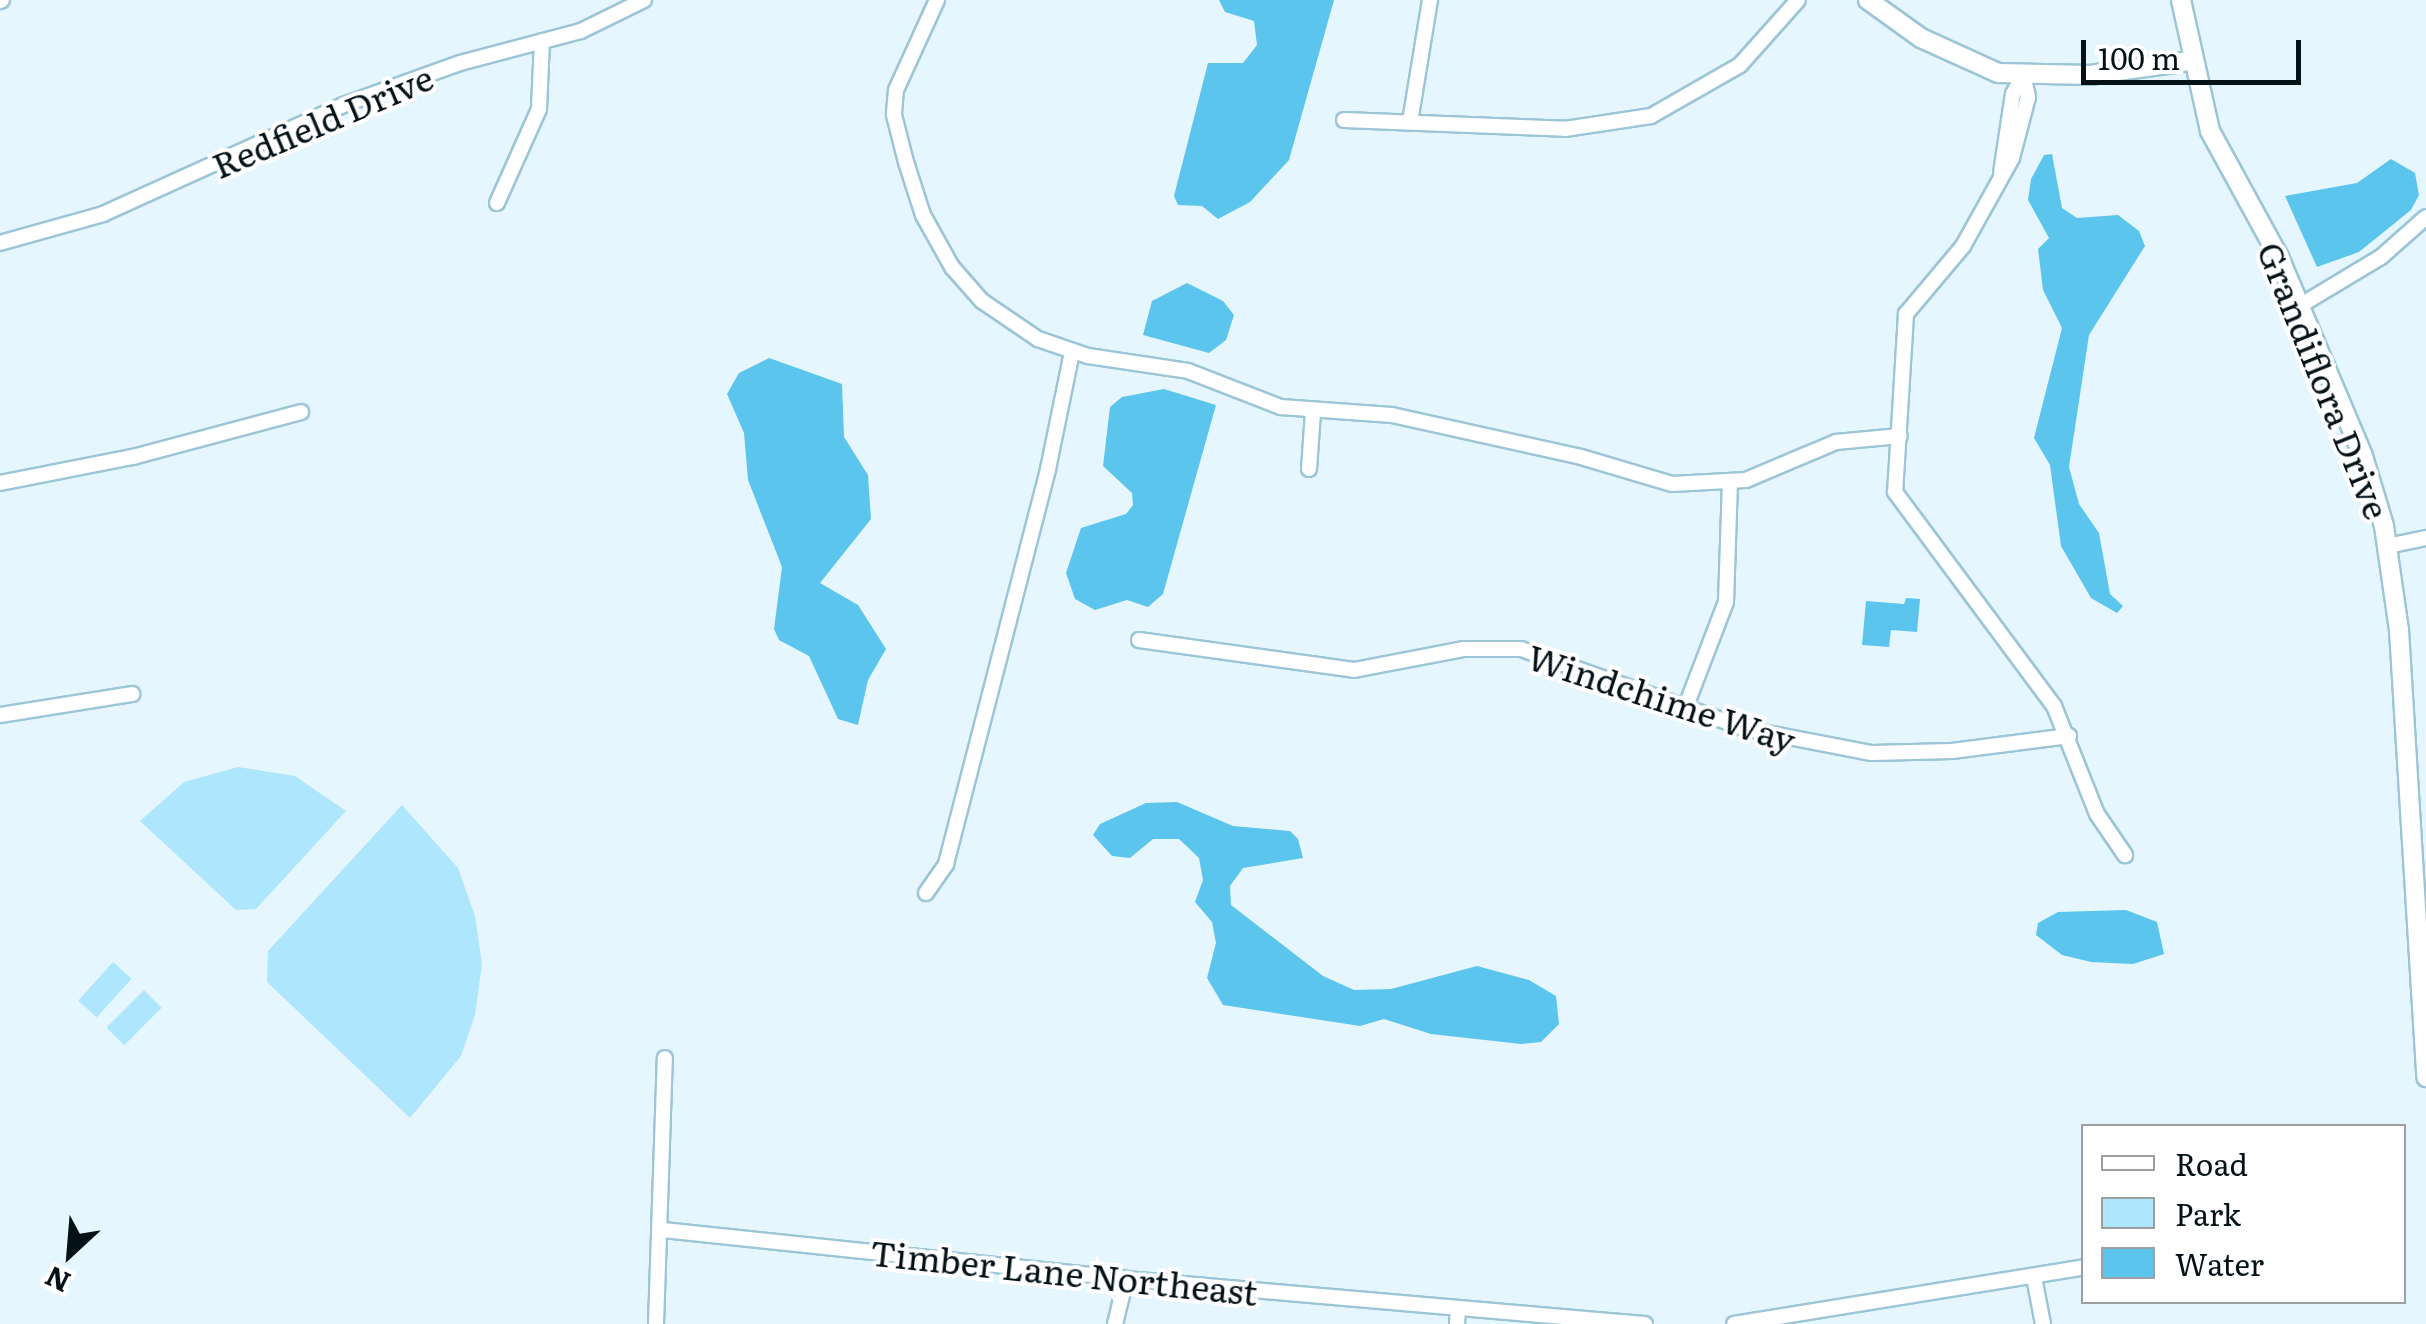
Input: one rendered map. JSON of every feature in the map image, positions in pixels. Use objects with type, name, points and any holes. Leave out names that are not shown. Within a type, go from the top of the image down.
[{"type":"street","name":"Redfield Drive","points":[[0,242],[134,202],[389,87],[599,24],[644,0]]},
{"type":"street","points":[[936,0],[905,60],[894,102],[923,215],[952,266],[982,301],[1028,333],[1072,352],[1172,367],[1265,403],[1313,412],[1392,415],[1582,456],[1656,482],[1730,484],[1777,471],[1836,442],[1900,436]]},
{"type":"street","points":[[1410,122],[1430,0]]},
{"type":"street","points":[[1344,120],[1576,129],[1651,116],[1740,66],[1798,0]]},
{"type":"street","points":[[1868,0],[1951,54],[1988,70],[2023,76],[2109,74],[2190,60]]},
{"type":"street","name":"Grandiflora Drive","points":[[2180,0],[2190,60],[2210,131],[2269,235],[2296,308],[2367,466],[2388,546],[2426,1077]]},
{"type":"street","points":[[497,202],[539,109],[542,42]]},
{"type":"street","points":[[2023,76],[2013,94],[2001,174],[1963,246],[1910,304],[1898,500],[2042,688],[2069,736],[2097,814],[2124,855]]},
{"type":"street","points":[[2296,308],[2382,257],[2426,217]]},
{"type":"street","points":[[926,893],[946,864],[1048,469],[1072,352]]},
{"type":"street","points":[[0,483],[133,457],[301,412]]},
{"type":"street","points":[[1308,469],[1313,412]]},
{"type":"street","points":[[1686,706],[1726,602],[1730,484]]},
{"type":"street","points":[[2388,546],[2426,538]]},
{"type":"street","name":"Windchime Way","points":[[1138,640],[1354,670],[1464,648],[1521,649],[1777,738],[1872,753],[1952,752],[2069,736]]},
{"type":"street","points":[[0,715],[132,694]]},
{"type":"street","points":[[656,1324],[663,1230],[665,1058]]},
{"type":"street","name":"Timber Lane Northeast","points":[[663,1230],[1458,1316],[1645,1324]]},
{"type":"street","points":[[1734,1324],[1762,1323],[2081,1267]]},
{"type":"street","points":[[2034,1277],[2043,1324]]},
{"type":"street","points":[[1116,1324],[1126,1279]]},
{"type":"green space","points":[[238,767],[295,776],[346,811],[256,909],[236,910],[140,821],[184,782]]},
{"type":"green space","points":[[402,805],[458,868],[475,916],[482,964],[475,1015],[461,1056],[410,1118],[267,982],[268,951]]},
{"type":"green space","points":[[113,962],[132,979],[97,1017],[78,1001]]},
{"type":"green space","points":[[144,990],[162,1008],[124,1045],[107,1027]]},
{"type":"water","points":[[1219,0],[1334,0],[1289,160],[1250,202],[1218,219],[1202,206],[1178,205],[1174,196],[1208,63],[1243,63],[1257,45],[1254,21],[1225,12]]},
{"type":"water","points":[[2052,154],[2062,208],[2077,218],[2118,215],[2139,231],[2145,246],[2089,335],[2069,467],[2079,504],[2099,533],[2110,594],[2123,606],[2117,613],[2091,598],[2061,546],[2050,465],[2034,438],[2062,328],[2043,290],[2038,249],[2049,238],[2028,200],[2031,179],[2044,155]]},
{"type":"water","points":[[2391,159],[2415,173],[2419,195],[2411,210],[2359,252],[2317,267],[2285,196],[2357,183]]},
{"type":"water","points":[[1187,283],[1223,301],[1234,315],[1226,340],[1209,353],[1143,335],[1152,301]]},
{"type":"water","points":[[769,358],[842,384],[844,437],[868,475],[871,519],[820,583],[858,605],[886,649],[868,680],[858,725],[838,719],[809,656],[779,640],[774,629],[782,567],[748,480],[744,433],[727,394],[739,373]]},
{"type":"water","points":[[1164,389],[1216,405],[1163,594],[1148,607],[1127,600],[1095,610],[1075,599],[1066,573],[1081,528],[1126,514],[1133,505],[1132,493],[1103,466],[1110,407],[1122,397]]},
{"type":"water","points":[[1906,598],[1920,599],[1917,632],[1891,630],[1889,647],[1862,645],[1866,601],[1904,604]]},
{"type":"water","points":[[1177,802],[1233,826],[1290,831],[1298,839],[1303,858],[1243,868],[1230,886],[1231,905],[1323,976],[1354,990],[1391,989],[1477,966],[1529,980],[1556,996],[1559,1024],[1541,1042],[1521,1044],[1431,1034],[1384,1019],[1360,1026],[1223,1005],[1207,978],[1216,943],[1212,922],[1195,902],[1203,880],[1199,858],[1179,839],[1153,839],[1130,858],[1112,856],[1093,835],[1100,824],[1146,803]]},
{"type":"water","points":[[2126,910],[2157,922],[2164,954],[2133,964],[2091,962],[2062,955],[2036,935],[2038,923],[2058,912]]}]
